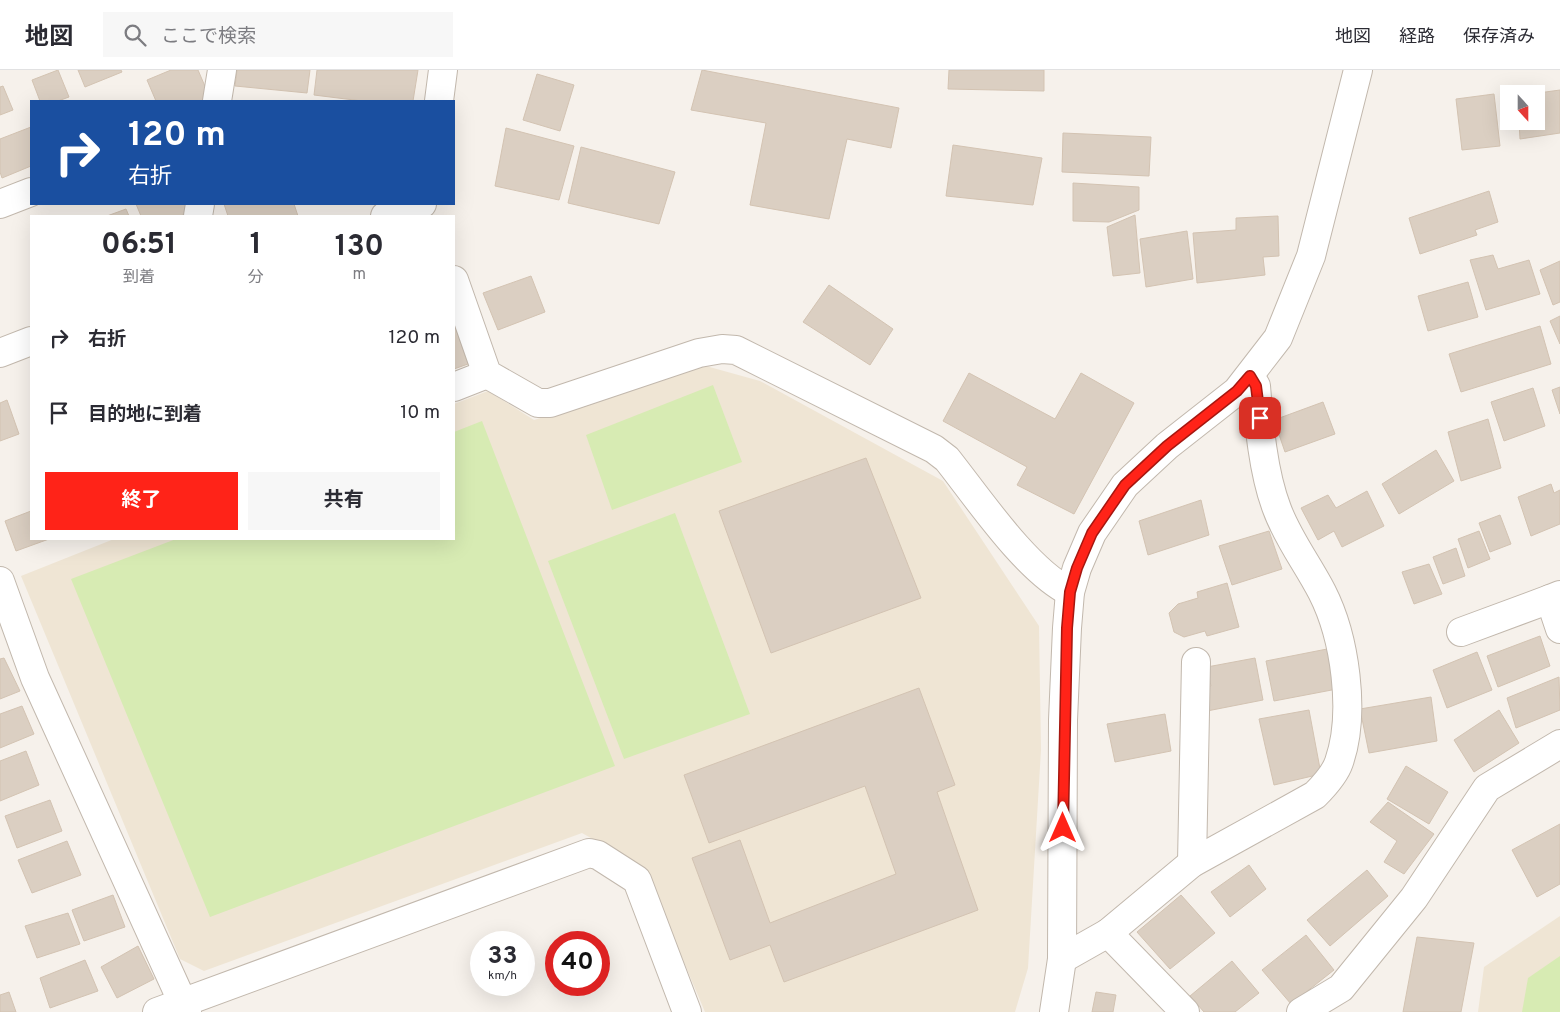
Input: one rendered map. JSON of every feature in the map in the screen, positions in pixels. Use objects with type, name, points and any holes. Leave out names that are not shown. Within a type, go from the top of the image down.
[{"type":"street","points":[[217,100],[222,70]]},
{"type":"street","points":[[439,100],[442,70]]},
{"type":"street","points":[[1054,1012],[1062,959],[1063,720],[1070,592],[1092,533],[1125,485],[1167,446],[1237,391],[1278,338],[1311,256],[1358,70]]},
{"type":"street","points":[[0,204],[30,192]]},
{"type":"street","points":[[388,215],[419,205]]},
{"type":"street","points":[[455,283],[487,374],[538,403],[550,404],[685,357],[722,349],[736,350],[934,449],[947,459],[1034,566],[1059,586],[1070,592]]},
{"type":"street","points":[[0,352],[30,341]]},
{"type":"street","points":[[455,387],[487,374]]},
{"type":"street","points":[[1062,959],[1108,933],[1192,863],[1315,795],[1326,784],[1339,763],[1348,729],[1344,660],[1339,636],[1322,592],[1295,549],[1276,506],[1270,485],[1256,386],[1250,376]]},
{"type":"street","points":[[0,582],[35,678],[185,1008]]},
{"type":"street","points":[[1461,632],[1555,597],[1560,629]]},
{"type":"street","points":[[1192,863],[1196,662]]},
{"type":"street","points":[[1301,1012],[1341,988],[1414,898],[1487,788],[1560,744]]},
{"type":"street","points":[[157,1012],[185,1008],[589,853],[598,854],[637,880],[687,1012]]},
{"type":"street","points":[[1108,933],[1185,1012]]},
{"type":"shaded area","points":[[706,366],[760,381],[943,481],[1039,626],[1041,750],[1028,968],[1015,1012],[705,1012],[644,868],[582,833],[204,971],[180,959],[21,576],[111,540],[455,540],[455,404],[488,391],[534,420]]},
{"type":"shaded area","points":[[1560,916],[1560,1012],[1478,1012],[1484,967]]},
{"type":"green space","points":[[713,385],[742,462],[612,510],[586,435]]},
{"type":"green space","points":[[482,421],[615,766],[210,917],[71,579],[173,540],[455,540],[455,432]]},
{"type":"green space","points":[[675,513],[750,714],[624,759],[548,561]]},
{"type":"green space","points":[[1560,956],[1560,1012],[1522,1012],[1528,978]]},
{"type":"building","points":[[58,70],[69,97],[61,100],[40,100],[32,80]]},
{"type":"building","points":[[78,70],[121,70],[122,72],[85,87]]},
{"type":"building","points":[[171,70],[198,70],[210,98],[205,100],[156,100],[147,80]]},
{"type":"building","points":[[237,70],[310,70],[307,93],[235,86]]},
{"type":"building","points":[[317,70],[418,70],[413,100],[354,100],[314,95]]},
{"type":"building","points":[[702,70],[899,108],[891,148],[847,139],[829,219],[750,205],[766,123],[691,110]]},
{"type":"building","points":[[949,70],[1044,70],[1044,91],[948,89]]},
{"type":"building","points":[[537,74],[574,85],[560,131],[523,120]]},
{"type":"building","points":[[3,86],[13,110],[0,115],[0,87]]},
{"type":"building","points":[[1560,90],[1560,133],[1520,139],[1520,130],[1545,130],[1545,92]]},
{"type":"building","points":[[1494,94],[1500,146],[1462,150],[1456,99]]},
{"type":"building","points":[[30,127],[30,166],[2,178],[0,172],[0,139]]},
{"type":"building","points":[[506,128],[574,146],[559,200],[495,186]]},
{"type":"building","points":[[1063,133],[1151,137],[1149,176],[1062,172]]},
{"type":"building","points":[[953,145],[1042,158],[1033,205],[946,196]]},
{"type":"building","points":[[581,147],[675,172],[659,224],[568,203]]},
{"type":"building","points":[[1073,183],[1139,187],[1139,210],[1109,222],[1073,221]]},
{"type":"building","points":[[1489,191],[1498,222],[1475,230],[1477,235],[1420,254],[1409,218]]},
{"type":"building","points":[[136,205],[188,205],[191,212],[183,215],[141,215]]},
{"type":"building","points":[[224,205],[294,205],[298,215],[228,215]]},
{"type":"building","points":[[126,209],[129,215],[110,215]]},
{"type":"building","points":[[1135,215],[1140,273],[1113,276],[1107,227]]},
{"type":"building","points":[[1278,216],[1279,256],[1263,257],[1265,275],[1197,283],[1193,233],[1236,230],[1236,218]]},
{"type":"building","points":[[1187,231],[1193,279],[1146,287],[1140,239]]},
{"type":"building","points":[[1493,255],[1498,269],[1529,260],[1540,294],[1486,310],[1470,260]]},
{"type":"building","points":[[1560,261],[1560,302],[1553,305],[1540,270]]},
{"type":"building","points":[[531,276],[545,312],[498,330],[483,293]]},
{"type":"building","points":[[1468,282],[1478,317],[1428,331],[1418,296]]},
{"type":"building","points":[[829,285],[893,329],[870,365],[803,322]]},
{"type":"building","points":[[1560,316],[1560,344],[1550,321]]},
{"type":"building","points":[[455,326],[468,364],[455,369]]},
{"type":"building","points":[[1540,326],[1551,364],[1461,392],[1449,354]]},
{"type":"building","points":[[969,373],[1055,419],[1081,373],[1134,403],[1074,514],[1017,485],[1027,467],[943,421]]},
{"type":"building","points":[[1560,387],[1560,414],[1552,390]]},
{"type":"building","points":[[1533,388],[1545,426],[1504,441],[1491,402]]},
{"type":"building","points":[[7,400],[19,434],[0,441],[0,403]]},
{"type":"building","points":[[1323,402],[1335,434],[1285,452],[1274,420]]},
{"type":"building","points":[[1488,419],[1501,468],[1461,481],[1448,432]]},
{"type":"building","points":[[1436,450],[1454,481],[1399,514],[1382,484]]},
{"type":"building","points":[[866,458],[921,598],[771,653],[719,511]]},
{"type":"building","points":[[1551,484],[1554,493],[1560,490],[1560,524],[1531,536],[1518,497]]},
{"type":"building","points":[[1367,491],[1384,526],[1342,547],[1334,531],[1318,540],[1301,508],[1328,495],[1336,508]]},
{"type":"building","points":[[1201,500],[1209,535],[1148,555],[1139,521]]},
{"type":"building","points":[[30,511],[30,540],[46,540],[16,551],[5,521]]},
{"type":"building","points":[[1500,515],[1511,544],[1490,552],[1479,523]]},
{"type":"building","points":[[1269,531],[1282,569],[1232,585],[1219,546]]},
{"type":"building","points":[[1479,531],[1490,559],[1468,568],[1458,539]]},
{"type":"building","points":[[1456,548],[1465,576],[1443,584],[1433,557]]},
{"type":"building","points":[[1429,564],[1442,594],[1414,604],[1402,572]]},
{"type":"building","points":[[1227,583],[1239,627],[1207,636],[1205,631],[1184,637],[1174,632],[1169,613],[1178,604],[1198,598],[1197,592]]},
{"type":"building","points":[[1540,636],[1550,666],[1498,687],[1487,656]]},
{"type":"building","points":[[1327,649],[1337,689],[1274,701],[1266,661]]},
{"type":"building","points":[[1477,652],[1492,690],[1447,708],[1433,670]]},
{"type":"building","points":[[4,658],[20,691],[0,699],[0,659]]},
{"type":"building","points":[[1255,658],[1263,700],[1207,711],[1202,687],[1211,686],[1207,667]]},
{"type":"building","points":[[1559,677],[1560,710],[1516,728],[1507,698]]},
{"type":"building","points":[[919,688],[955,785],[937,792],[978,910],[784,982],[770,945],[730,960],[692,858],[740,840],[770,923],[896,874],[865,786],[709,843],[684,775]]},
{"type":"building","points":[[1431,697],[1437,741],[1369,753],[1360,709]]},
{"type":"building","points":[[22,706],[34,734],[0,748],[0,714]]},
{"type":"building","points":[[1309,710],[1321,774],[1274,785],[1259,719]]},
{"type":"building","points":[[1499,710],[1519,743],[1474,772],[1454,740]]},
{"type":"building","points":[[1165,714],[1171,751],[1115,762],[1107,724]]},
{"type":"building","points":[[26,751],[39,785],[0,801],[0,761]]},
{"type":"building","points":[[1406,766],[1448,792],[1429,824],[1387,799]]},
{"type":"building","points":[[50,800],[62,831],[17,848],[5,816]]},
{"type":"building","points":[[1388,802],[1434,834],[1404,874],[1384,862],[1397,841],[1370,822]]},
{"type":"building","points":[[1560,824],[1560,884],[1537,897],[1512,850]]},
{"type":"building","points":[[67,841],[81,875],[32,893],[18,860]]},
{"type":"building","points":[[1249,865],[1266,889],[1230,917],[1211,892]]},
{"type":"building","points":[[1367,870],[1388,896],[1330,946],[1307,920]]},
{"type":"building","points":[[113,895],[125,927],[84,941],[72,910]]},
{"type":"building","points":[[1181,895],[1215,933],[1170,969],[1137,932]]},
{"type":"building","points":[[68,913],[80,944],[37,958],[25,926]]},
{"type":"building","points":[[1306,935],[1334,970],[1291,1004],[1262,970]]},
{"type":"building","points":[[1417,937],[1474,943],[1461,1012],[1403,1012]]},
{"type":"building","points":[[138,946],[154,979],[117,998],[101,967]]},
{"type":"building","points":[[85,960],[98,991],[50,1008],[40,978]]},
{"type":"building","points":[[1232,961],[1259,993],[1235,1012],[1204,1012],[1190,996]]},
{"type":"building","points":[[9,992],[16,1012],[0,1012],[0,995]]},
{"type":"building","points":[[1096,992],[1116,995],[1113,1012],[1092,1012]]},
{"type":"route","points":[[1063,828],[1063,720],[1068,608],[1070,592],[1077,568],[1092,533],[1125,485],[1142,467],[1237,391],[1250,376],[1256,386],[1260,418]]}]
